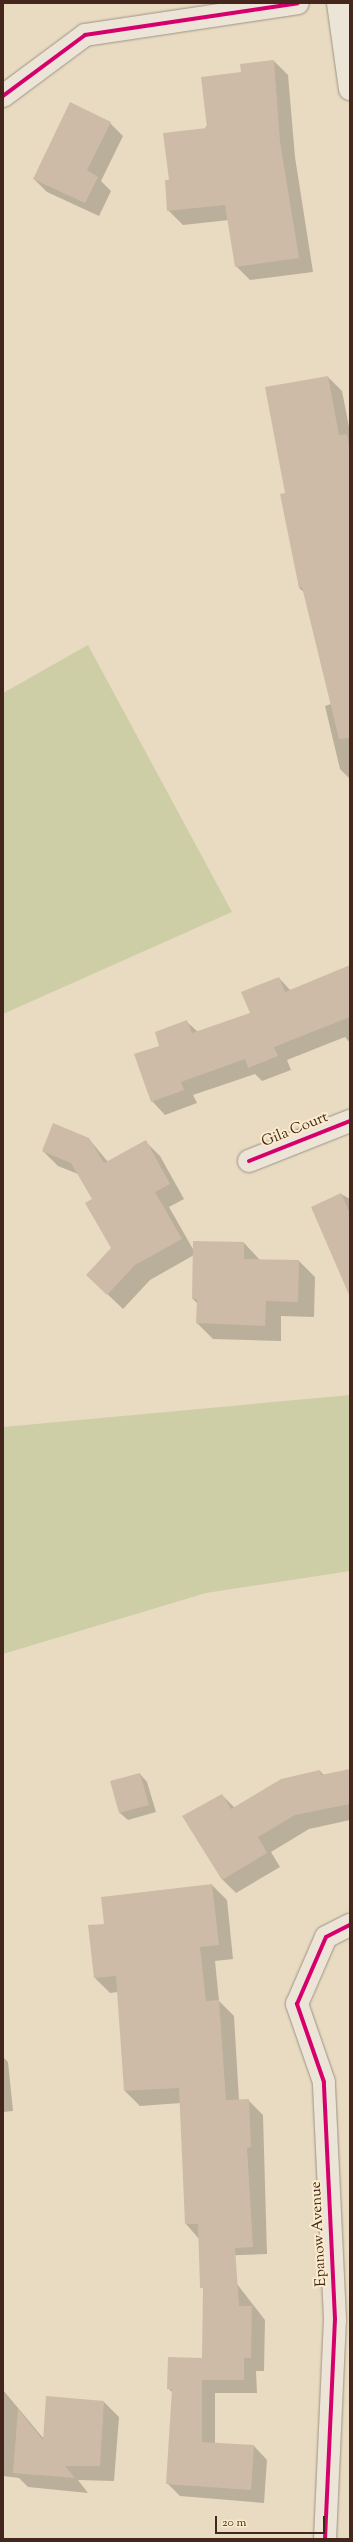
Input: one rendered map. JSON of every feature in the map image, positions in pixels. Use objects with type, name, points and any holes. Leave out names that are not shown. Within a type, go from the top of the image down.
[{"type":"street","points":[[3,96],[85,35],[298,3]]},
{"type":"street","points":[[338,3],[350,89]]},
{"type":"street","name":"Gila Court","points":[[249,1161],[350,1121]]},
{"type":"street","name":"Epanow Avenue","points":[[325,2539],[335,2319],[324,2082],[298,2004],[326,1937],[350,1925]]},
{"type":"green space","points":[[88,645],[232,912],[3,1014],[3,693]]},
{"type":"green space","points":[[350,1395],[350,1571],[206,1593],[3,1654],[3,1427]]},
{"type":"building","points":[[274,60],[280,142],[299,258],[235,267],[225,205],[167,211],[165,180],[169,180],[163,133],[207,128],[201,77],[241,72],[240,64]]},
{"type":"building","points":[[70,102],[111,122],[87,170],[98,177],[85,203],[33,179]]},
{"type":"building","points":[[328,376],[339,435],[347,434],[350,452],[350,738],[339,739],[302,587],[299,588],[280,494],[285,493],[265,387]]},
{"type":"building","points":[[350,965],[350,1017],[274,1047],[278,1056],[248,1068],[245,1059],[181,1082],[184,1090],[151,1102],[134,1054],[159,1046],[155,1032],[187,1020],[192,1033],[250,1013],[241,992],[279,977],[285,992]]},
{"type":"building","points":[[53,1123],[89,1138],[104,1163],[146,1140],[170,1184],[155,1192],[182,1239],[135,1265],[107,1295],[86,1275],[111,1248],[85,1203],[92,1199],[71,1163],[42,1151]]},
{"type":"building","points":[[341,1193],[350,1214],[350,1297],[311,1207]]},
{"type":"building","points":[[193,1241],[244,1242],[244,1259],[299,1260],[298,1302],[266,1301],[265,1326],[196,1323],[197,1299],[192,1299]]},
{"type":"building","points":[[350,1769],[350,1804],[295,1815],[258,1837],[267,1853],[222,1880],[182,1816],[222,1794],[231,1809],[281,1779],[320,1770],[321,1775]]},
{"type":"building","points":[[140,1773],[149,1805],[119,1813],[110,1781]]},
{"type":"building","points":[[212,1884],[219,1945],[200,1947],[206,2001],[219,2000],[226,2100],[249,2099],[251,2147],[247,2148],[253,2247],[235,2248],[239,2306],[252,2306],[251,2358],[244,2358],[244,2380],[202,2380],[202,2442],[254,2445],[251,2490],[166,2484],[172,2389],[167,2389],[168,2357],[202,2358],[203,2288],[200,2288],[198,2224],[185,2224],[179,2088],[124,2091],[116,1976],[94,1978],[88,1925],[104,1924],[101,1897]]},
{"type":"building","points":[[46,2396],[104,2401],[100,2466],[65,2466],[75,2478],[13,2473],[18,2409],[43,2440]]},
{"type":"cycle path","points":[[3,96],[85,35],[298,3]]},
{"type":"cycle path","points":[[249,1161],[350,1121]]},
{"type":"cycle path","points":[[325,2539],[335,2319],[324,2082],[297,2004],[326,1937],[350,1925]]}]
